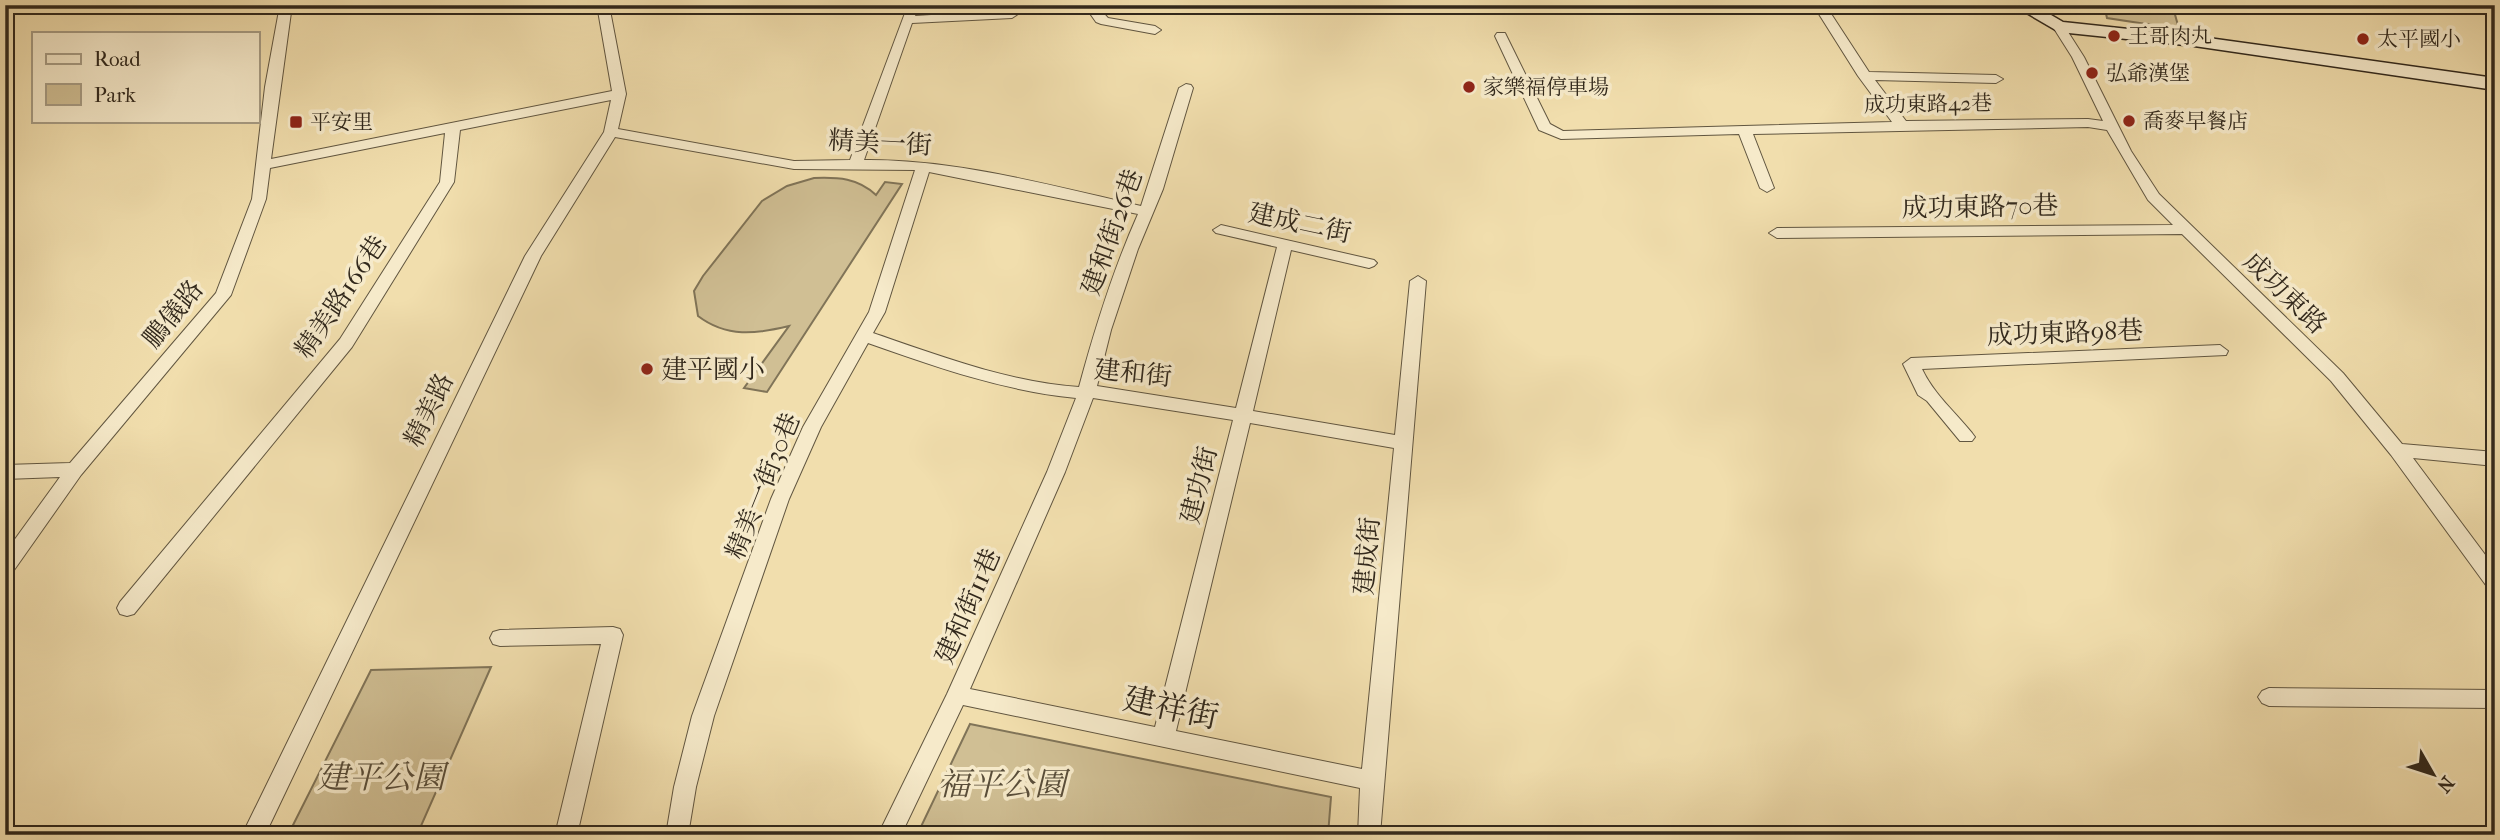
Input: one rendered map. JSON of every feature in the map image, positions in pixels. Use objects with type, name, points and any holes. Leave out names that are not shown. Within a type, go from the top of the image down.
[{"type":"street","name":"鵬儀路","points":[[5,568],[75,470],[223,295],[259,199],[286,5]]},
{"type":"street","name":"精美路","points":[[253,835],[533,256],[611,132],[619,94],[603,5]]},
{"type":"street","points":[[856,163],[914,5]]},
{"type":"street","points":[[1090,5],[1105,22],[1155,30]]},
{"type":"street","points":[[1815,5],[1822,9],[1865,76],[1902,125]]},
{"type":"street","points":[[2021,5],[2059,27],[2194,41],[2495,84]]},
{"type":"street","points":[[907,20],[1012,14]]},
{"type":"street","name":"成功東路","points":[[2059,27],[2078,57],[2112,127],[2153,197],[2337,377],[2397,450],[2495,583]]},
{"type":"street","name":"成功東路42巷","points":[[1501,36],[1544,127],[1557,134],[1583,136],[1902,125],[2088,123],[2112,127]]},
{"type":"street","points":[[1865,76],[1996,79]]},
{"type":"street","name":"建和街26巷","points":[[1086,394],[1107,318],[1145,211],[1156,189],[1186,88]]},
{"type":"street","points":[[262,164],[619,94]]},
{"type":"street","name":"精美路166巷","points":[[127,608],[346,343],[447,181],[453,127]]},
{"type":"street","points":[[1744,129],[1767,188]]},
{"type":"street","name":"精美一街","points":[[611,132],[794,164],[856,163],[923,167],[1026,185],[1145,211]]},
{"type":"street","name":"精美一街30巷","points":[[677,835],[685,787],[703,716],[780,499],[812,427],[877,312],[923,167]]},
{"type":"street","name":"成功東路70巷","points":[[1777,233],[2184,229]]},
{"type":"street","name":"建成二街","points":[[1221,230],[1369,263]]},
{"type":"street","name":"建功街","points":[[1163,738],[1285,245]]},
{"type":"street","name":"建成街","points":[[1370,835],[1372,781],[1418,281]]},
{"type":"street","name":"建和街","points":[[862,335],[940,362],[1021,384],[1086,394],[1105,392],[1402,443]]},
{"type":"street","name":"成功東路98巷","points":[[1966,437],[1924,390],[1911,364],[2220,351]]},
{"type":"street","name":"建和街11巷","points":[[889,835],[957,695],[1056,472],[1086,394]]},
{"type":"street","points":[[2397,450],[2495,459]]},
{"type":"street","points":[[5,472],[75,470]]},
{"type":"street","points":[[500,638],[613,635],[566,835]]},
{"type":"street","name":"建祥街","points":[[957,695],[1372,781]]},
{"type":"street","points":[[2269,697],[2495,699]]},
{"type":"green space","points":[[2104,5],[2133,5],[2174,11],[2179,29],[2107,18]]},
{"type":"green space","points":[[814,178],[847,180],[862,185],[876,195],[885,182],[902,184],[767,392],[744,388],[789,326],[753,332],[720,328],[698,316],[694,291],[762,201],[787,186]]},
{"type":"green space","name":"建平公園","points":[[491,667],[417,835],[288,835],[371,670]]},
{"type":"green space","name":"福平公園","points":[[970,724],[1331,797],[1328,835],[917,835]]},
{"type":"place","name":"王哥肉丸","points":[[2114,36]]},
{"type":"place","name":"太平國小","points":[[2363,39]]},
{"type":"place","name":"弘爺漢堡","points":[[2092,73]]},
{"type":"place","name":"家樂福停車場","points":[[1469,87]]},
{"type":"place","name":"喬麥早餐店","points":[[2129,121]]},
{"type":"place","name":"平安里","points":[[296,122]]},
{"type":"place","name":"建平國小","points":[[647,369]]}]
